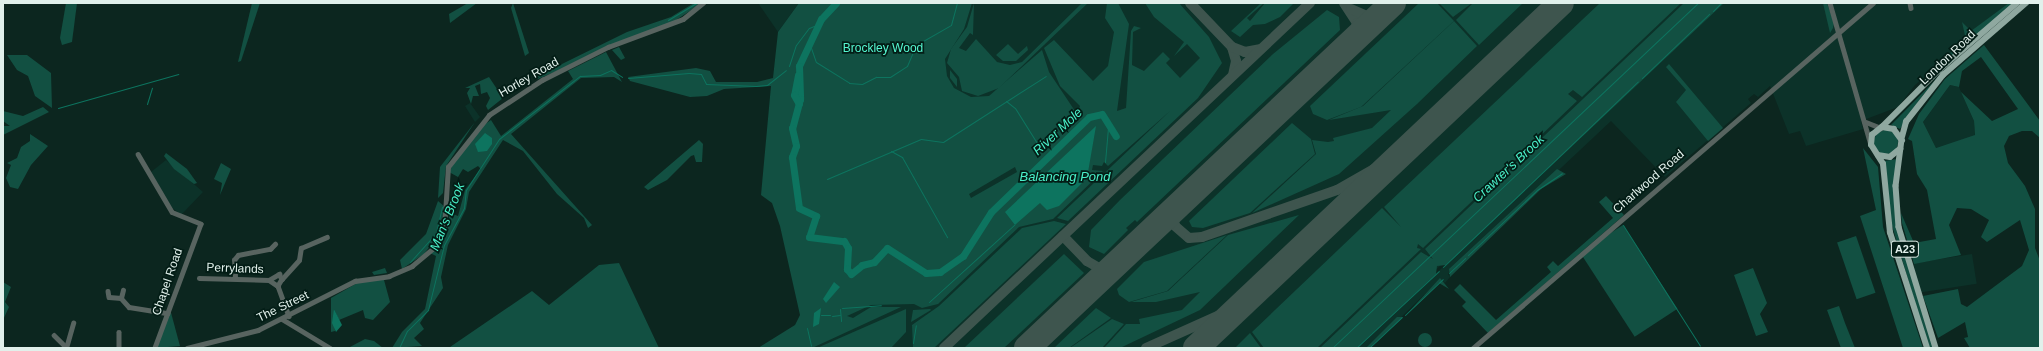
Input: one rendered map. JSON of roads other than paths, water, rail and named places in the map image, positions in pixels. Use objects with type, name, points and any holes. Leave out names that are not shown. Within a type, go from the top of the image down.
[{"type":"main road","name":"London Road","points":[[1881,127],[1898,116],[1938,71],[2017,3]]},
{"type":"main road","name":"London Road","points":[[1902,140],[1906,122],[1938,81],[2026,3]]},
{"type":"main road","points":[[1881,127],[1894,129],[1902,140],[1901,147],[1890,157],[1876,154],[1870,142],[1873,134],[1881,127]]},
{"type":"main road","name":"A23","points":[[1901,147],[1896,194],[1899,227],[1936,348]]},
{"type":"main road","name":"A23","points":[[1876,154],[1883,164],[1885,206],[1892,238],[1927,348]]},
{"type":"street","name":"Horley Road","points":[[385,276],[414,264],[440,238],[446,220],[447,169],[492,112],[542,80],[608,47],[683,19],[703,3]]},
{"type":"street","points":[[1830,3],[1870,142]]},
{"type":"street","name":"Charlwood Road","points":[[1474,348],[1873,3]]},
{"type":"street","points":[[1910,3],[1911,8]]},
{"type":"street","points":[[1865,121],[1870,126],[1881,127]]},
{"type":"street","name":"Chapel Road","points":[[138,154],[172,212],[201,224],[155,348]]},
{"type":"street","points":[[282,279],[299,260],[303,247],[327,238]]},
{"type":"street","points":[[235,278],[234,260],[238,255],[270,249],[274,244]]},
{"type":"street","name":"Perrylands","points":[[269,280],[277,273],[282,279],[278,286]]},
{"type":"street","name":"The Street","points":[[187,348],[258,330],[289,316],[355,281],[385,276]]},
{"type":"street","name":"Perrylands","points":[[200,278],[269,280],[278,286],[289,316]]},
{"type":"street","points":[[121,298],[123,290]]},
{"type":"street","points":[[108,291],[109,297],[121,298],[129,307],[168,313]]},
{"type":"street","points":[[282,319],[330,348]]},
{"type":"street","points":[[66,348],[73,323]]},
{"type":"street","points":[[119,332],[119,348]]},
{"type":"street","points":[[54,335],[66,348]]},
{"type":"water","name":"Balancing Pond","points":[[1096,126],[1087,178],[1059,206],[1047,210],[1040,203],[1015,225],[1005,212]]},
{"type":"water","points":[[485,133],[492,138],[492,144],[487,151],[478,152],[475,144]]},
{"type":"water","points":[[834,282],[840,287],[826,303],[823,299]]},
{"type":"water","points":[[821,308],[819,324],[813,327],[814,313]]},
{"type":"water","points":[[334,309],[342,325],[336,332],[332,323]]},
{"type":"waterway","points":[[668,20],[696,3]]},
{"type":"waterway","name":"River Mole","points":[[836,3],[821,19],[799,66],[800,99],[792,128],[796,146],[792,157],[799,208],[816,216],[809,237],[844,241],[848,248],[847,269],[851,274],[862,265],[874,262],[887,248],[926,273],[940,272],[963,256],[991,212],[1089,117],[1102,114],[1116,136]]},
{"type":"waterway","name":"Man's Brook","points":[[809,42],[816,62],[849,83],[862,84],[876,77],[890,77],[907,66],[916,45],[951,25],[957,3]]},
{"type":"waterway","name":"Crawter's Brook","points":[[1332,348],[1698,3]]},
{"type":"waterway","points":[[1713,11],[1721,3]]},
{"type":"waterway","points":[[1978,33],[2013,3]]},
{"type":"waterway","points":[[1642,78],[1709,14]]},
{"type":"waterway","name":"Man's Brook","points":[[789,66],[796,45],[809,28],[819,24]]},
{"type":"waterway","points":[[1952,55],[1974,36]]},
{"type":"waterway","name":"Man's Brook","points":[[399,348],[407,331],[428,310],[444,245],[464,208],[466,190],[499,139],[580,76],[600,75],[611,70],[622,77]]},
{"type":"waterway","name":"Man's Brook","points":[[628,78],[689,73],[701,74],[706,84],[756,86],[767,85],[786,70]]},
{"type":"waterway","points":[[58,108],[178,74]]},
{"type":"waterway","name":"River Mole","points":[[798,75],[794,95],[799,104]]},
{"type":"waterway","points":[[827,179],[921,139],[943,142],[1046,76]]},
{"type":"waterway","points":[[1443,267],[1638,81]]},
{"type":"waterway","points":[[147,104],[152,88]]},
{"type":"waterway","points":[[1006,101],[1015,108],[1040,148]]},
{"type":"waterway","points":[[1105,162],[1108,129]]},
{"type":"waterway","points":[[891,151],[902,157],[947,237]]},
{"type":"waterway","points":[[1468,255],[1537,190],[1562,173]]},
{"type":"waterway","points":[[410,262],[436,233],[442,207]]},
{"type":"waterway","points":[[929,302],[1014,225]]},
{"type":"waterway","points":[[1623,225],[1700,346]]},
{"type":"waterway","points":[[1449,273],[1465,258]]},
{"type":"waterway","points":[[1356,348],[1439,271]]},
{"type":"waterway","points":[[1405,315],[1443,279]]},
{"type":"waterway","points":[[842,308],[881,305]]},
{"type":"waterway","points":[[840,309],[841,321]]},
{"type":"waterway","points":[[821,315],[830,315]]},
{"type":"waterway","points":[[832,316],[840,315]]},
{"type":"waterway","points":[[1369,348],[1402,317]]},
{"type":"waterway","points":[[913,343],[916,325]]},
{"type":"waterway","points":[[807,328],[811,346]]},
{"type":"park label","name":"Brockley Wood","points":[[883,49]]}]
